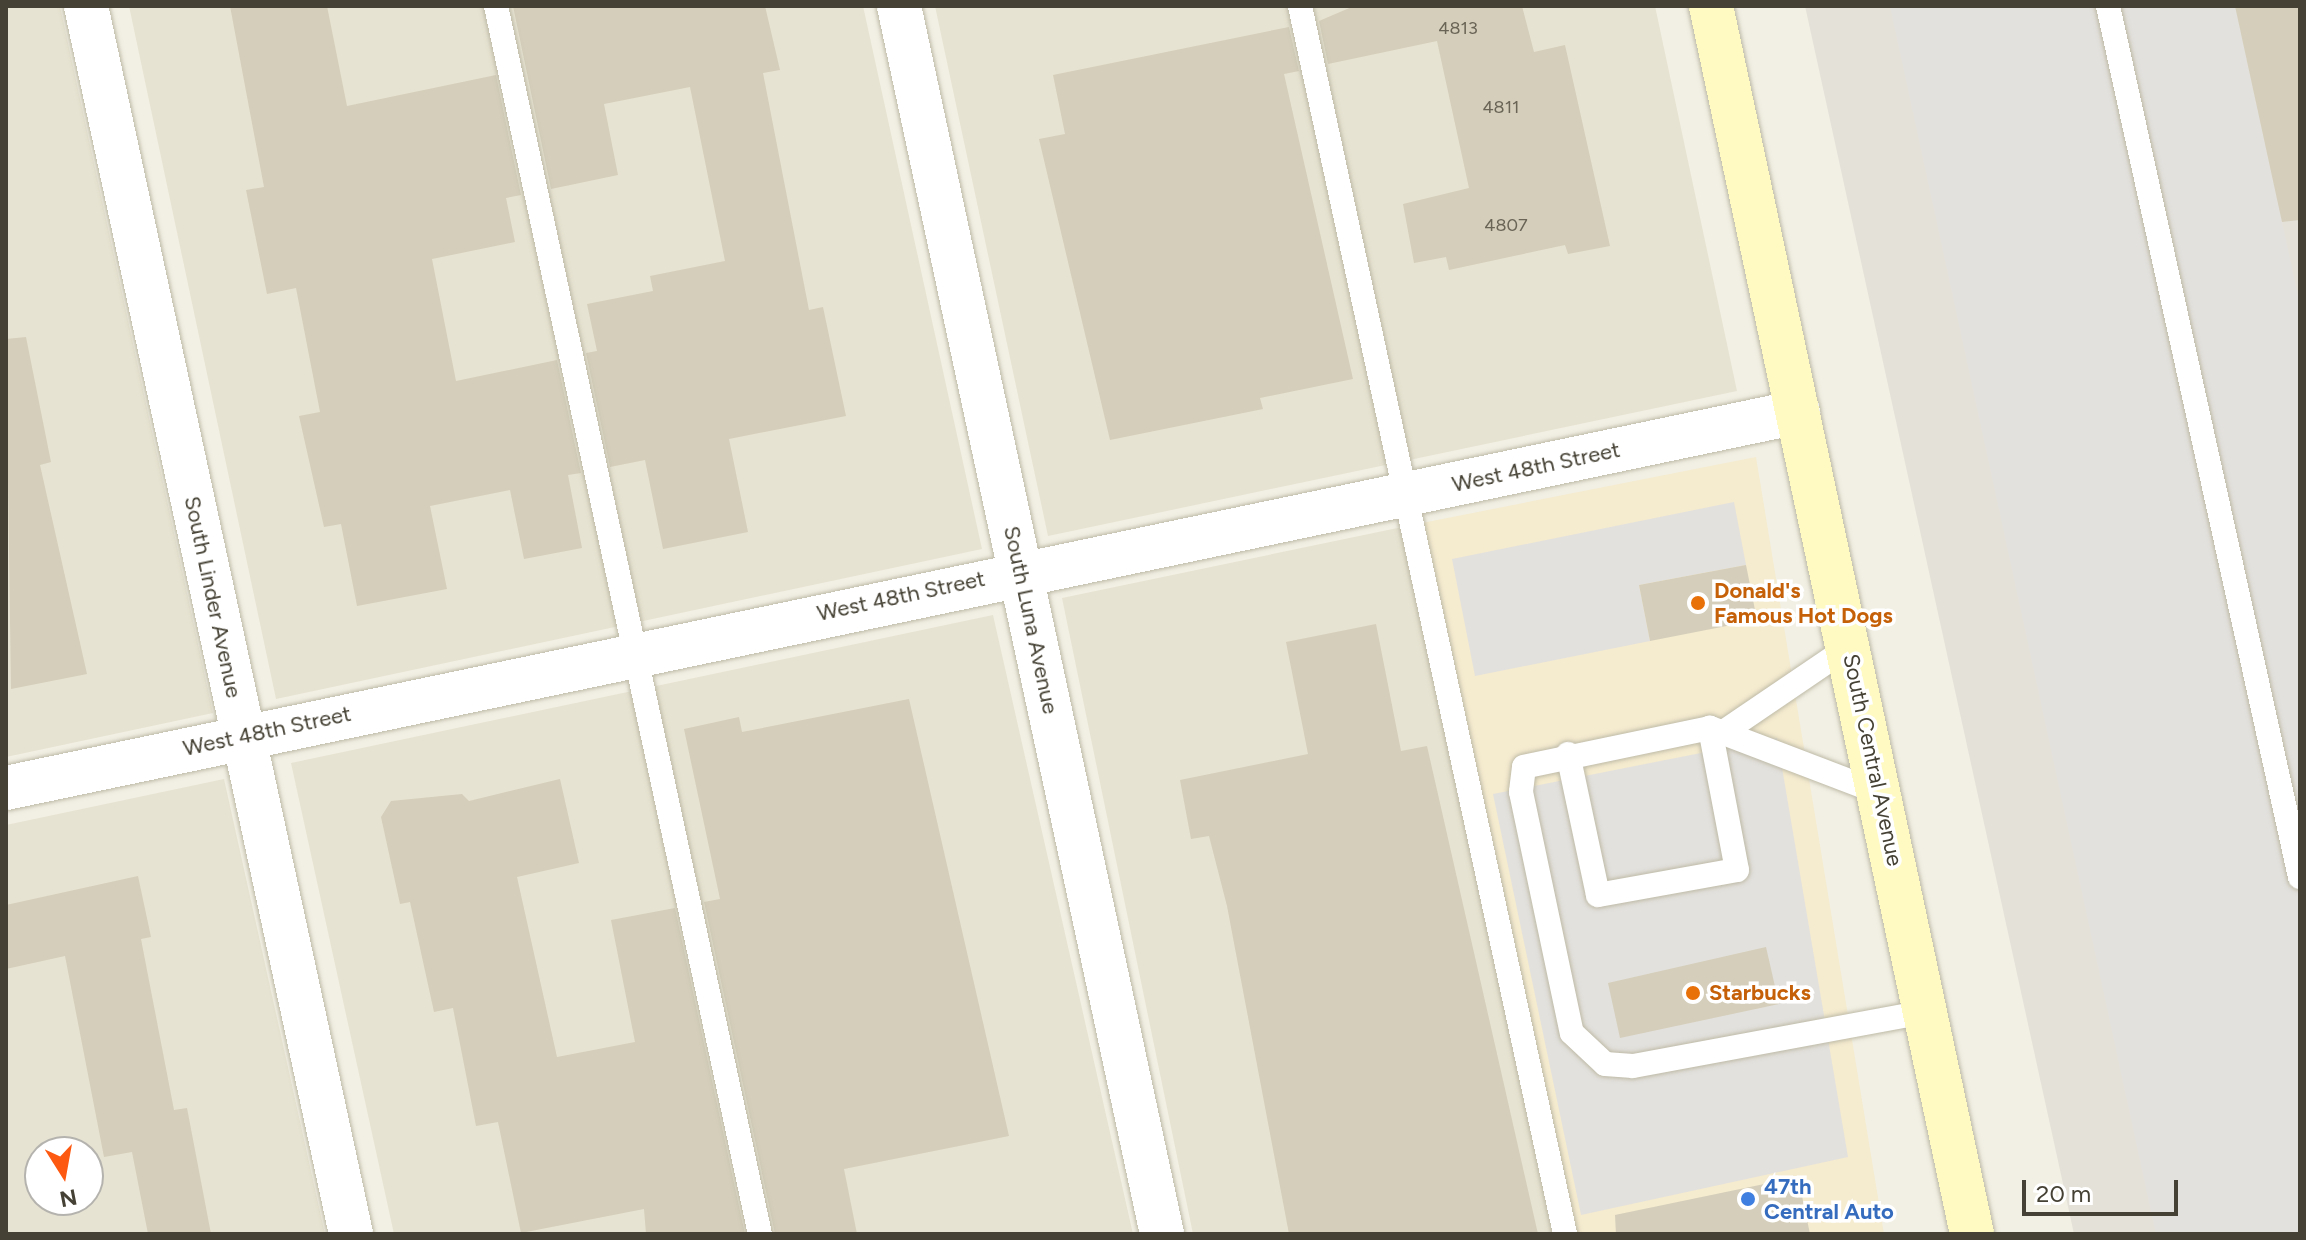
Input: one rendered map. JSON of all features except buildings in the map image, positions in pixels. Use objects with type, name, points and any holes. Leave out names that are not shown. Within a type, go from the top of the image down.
[{"type":"main road","name":"South Central Avenue","points":[[1711,6],[1850,646],[1972,1234]]},
{"type":"street","name":"South Linder Avenue","points":[[86,6],[351,1234]]},
{"type":"street","name":"South Luna Avenue","points":[[899,6],[1162,1234]]},
{"type":"street","name":"West 48th Street","points":[[6,788],[637,650],[1798,412]]},
{"type":"lane","points":[[496,6],[637,650],[760,1234]]},
{"type":"lane","points":[[1300,6],[1565,1234]]},
{"type":"lane","points":[[2108,6],[2300,877]]},
{"type":"lane","points":[[1850,646],[1719,728],[1568,754],[1524,767],[1521,792],[1572,1033],[1605,1064],[1633,1066],[1925,1012]]},
{"type":"lane","points":[[1568,754],[1598,895],[1737,870],[1719,728]]},
{"type":"lane","points":[[1719,728],[1878,792]]},
{"type":"shaded area","points":[[6,6],[60,6],[213,713],[6,757]]},
{"type":"shaded area","points":[[129,6],[863,6],[982,549],[276,699]]},
{"type":"shaded area","points":[[935,6],[1655,6],[1737,391],[1048,536]]},
{"type":"shaded area","points":[[1805,6],[2300,6],[2300,1234],[2074,1234]]},
{"type":"shaded area","points":[[1890,6],[2235,6],[2300,305],[2300,1234],[2156,1234]]},
{"type":"shaded area","points":[[1756,457],[1884,1234],[1565,1234],[1412,525]]},
{"type":"shaded area","points":[[1734,502],[1746,565],[1639,585],[1650,641],[1475,676],[1452,559]]},
{"type":"shaded area","points":[[1412,525],[1565,1234],[1193,1234],[1062,598]]},
{"type":"shaded area","points":[[993,615],[1133,1234],[394,1234],[291,763]]},
{"type":"shaded area","points":[[1777,738],[1848,1157],[1581,1215],[1493,794]]},
{"type":"shaded area","points":[[224,779],[325,1234],[6,1234],[6,825]]},
{"type":"place","name":"Donald's Famous Hot Dogs","points":[[1698,603]]},
{"type":"place","name":"Starbucks","points":[[1693,993]]},
{"type":"place","name":"47th Central Auto","points":[[1748,1199]]}]
